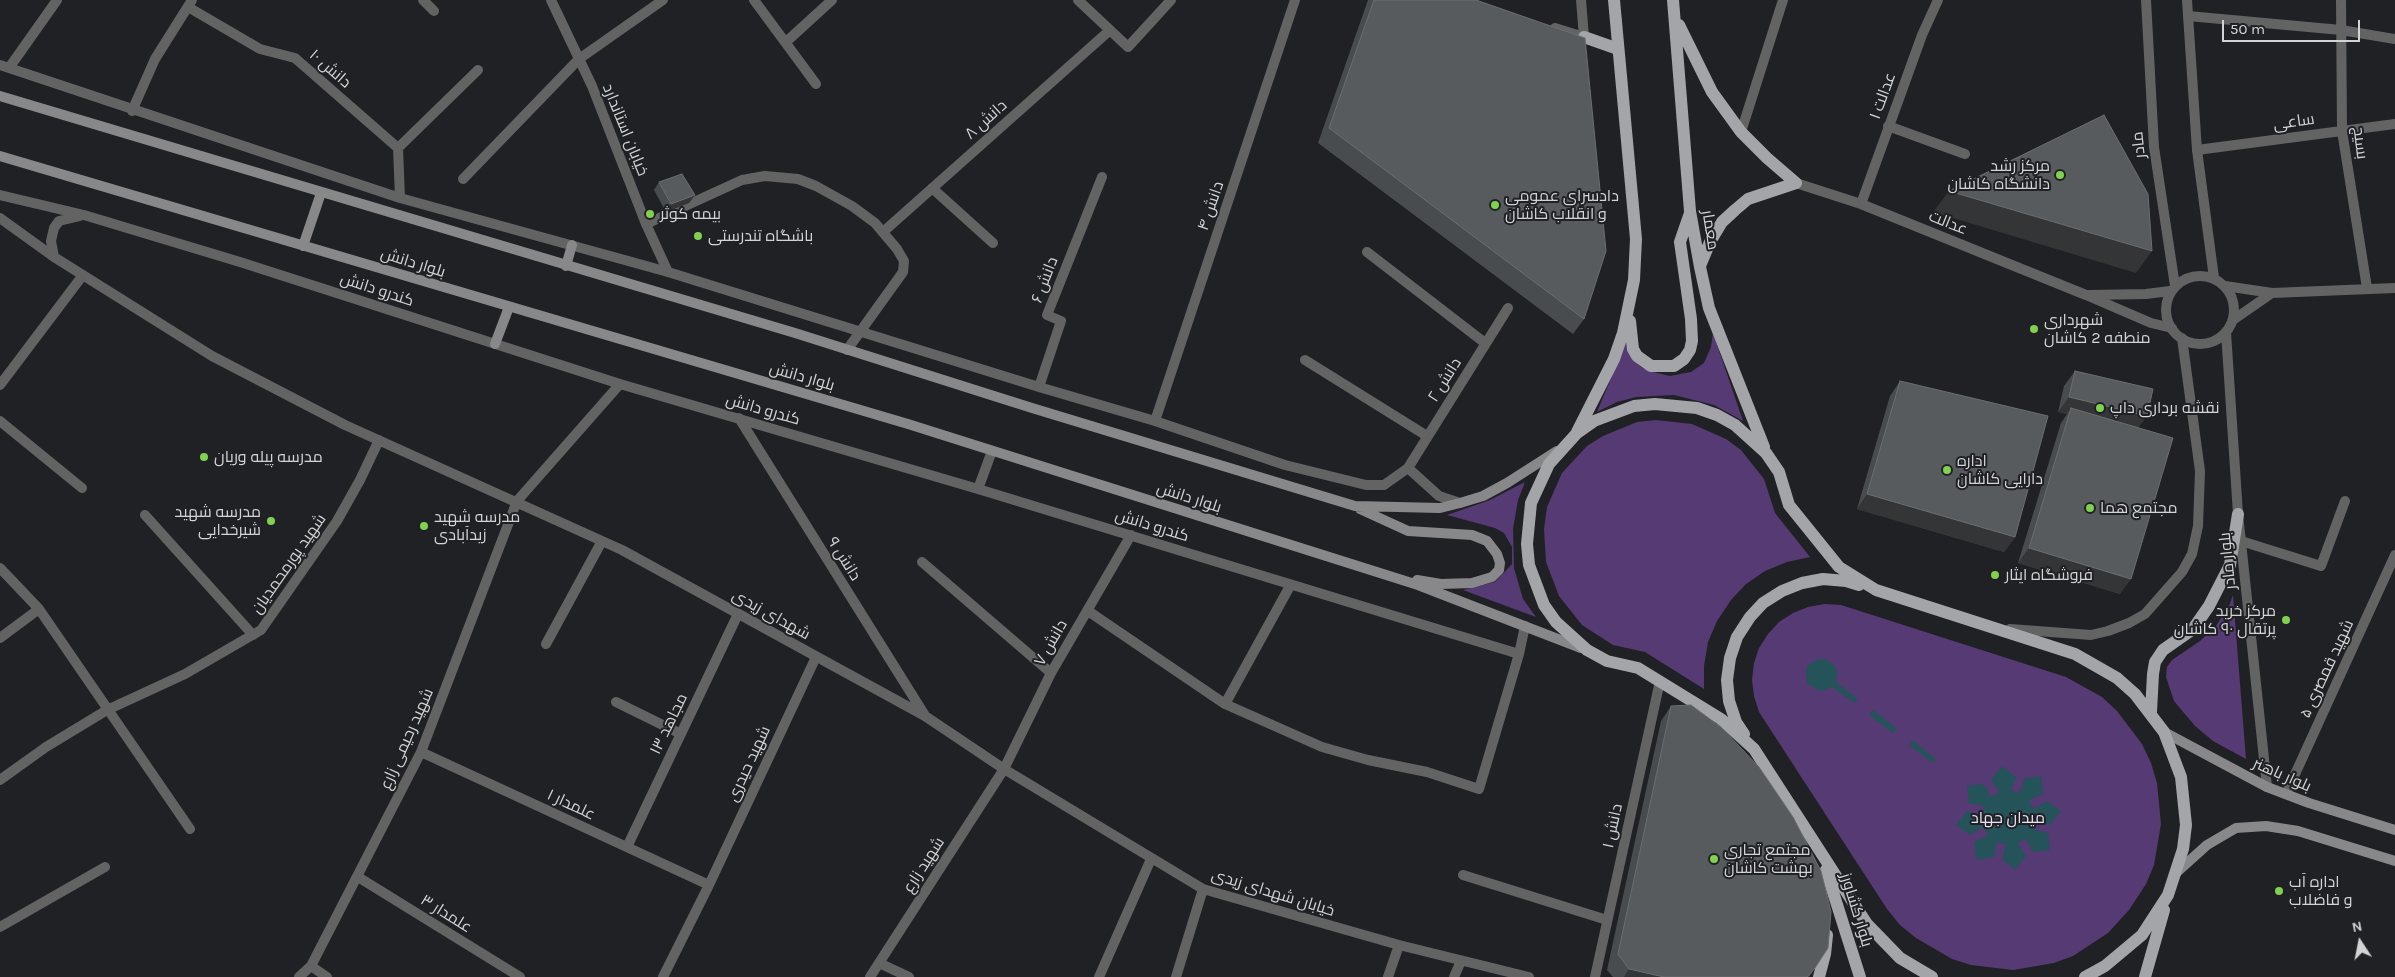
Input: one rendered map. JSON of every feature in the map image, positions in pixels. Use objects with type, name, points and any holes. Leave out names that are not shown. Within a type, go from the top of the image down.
[{"type":"main road","points":[[1577,433],[1614,359],[1629,309],[1634,280],[1636,239],[1614,0]]},
{"type":"main road","name":"معمار","points":[[1673,0],[1690,211],[1700,267],[1709,308],[1766,454]]},
{"type":"main road","points":[[1674,14],[1691,53],[1712,92],[1741,132],[1796,183]]},
{"type":"main road","points":[[1584,37],[1618,49]]},
{"type":"main road","points":[[0,96],[847,350],[1355,506],[1408,531],[1472,535],[1487,541],[1497,554],[1500,563],[1499,570],[1492,577],[1472,583],[1441,584],[1388,576]]},
{"type":"main road","name":"بلوار دانش","points":[[0,156],[908,424],[1418,585],[1588,650]]},
{"type":"main road","points":[[1700,267],[1710,242],[1722,222],[1735,210],[1748,199],[1796,183]]},
{"type":"main road","points":[[303,246],[321,192]]},
{"type":"main road","points":[[1629,309],[1633,349],[1642,362],[1651,366],[1661,367],[1674,366],[1684,359],[1690,350],[1692,341],[1680,242],[1690,211]]},
{"type":"main road","points":[[566,266],[572,245]]},
{"type":"main road","points":[[495,344],[509,307]]},
{"type":"main road","points":[[1754,749],[1720,719],[1660,681],[1638,668],[1607,661],[1588,650],[1566,632],[1544,605],[1529,565],[1527,528],[1534,496],[1549,464],[1577,433],[1607,415],[1634,406],[1676,404],[1717,415],[1746,434],[1766,454],[1779,472],[1789,505],[1839,567],[1876,590]]},
{"type":"main road","points":[[1355,506],[1440,508],[1460,503],[1482,496],[1507,483],[1562,448]]},
{"type":"main road","points":[[2151,712],[2152,674],[2156,662],[2163,650],[2193,629],[2209,606],[2230,565],[2238,514]]},
{"type":"main road","points":[[1932,977],[1900,958],[1882,942],[1867,924],[1736,722],[1729,701],[1727,680],[1730,658],[1737,637],[1750,617],[1764,603],[1782,591],[1802,583],[1824,579],[1846,581],[2075,654],[2097,664],[2129,688],[2151,712],[2164,732],[2174,754],[2184,794],[2186,825],[2183,849],[2177,872],[2168,895],[2146,975]]},
{"type":"main road","name":"بلوار باهنر","points":[[2164,732],[2267,787],[2395,830]]},
{"type":"main road","points":[[2177,872],[2207,845],[2236,828],[2266,826],[2298,832],[2395,861]]},
{"type":"main road","points":[[1819,977],[1825,954],[1826,914],[1821,853]]},
{"type":"main road","name":"بلوار کشاورز","points":[[1821,853],[1860,977]]},
{"type":"main road","points":[[2085,977],[2105,966],[2142,935],[2168,895]]},
{"type":"street","points":[[58,0],[4,67],[132,111],[400,198],[668,272],[1155,421],[1285,465],[1376,486],[1392,481],[1408,468],[1440,496],[1460,503]]},
{"type":"street","points":[[423,0],[434,11]]},
{"type":"street","name":"خیابان استاندارد","points":[[551,0],[592,86],[646,224],[668,272]]},
{"type":"street","points":[[462,179],[579,59],[663,0]]},
{"type":"street","points":[[754,0],[816,84]]},
{"type":"street","points":[[786,42],[832,0]]},
{"type":"street","points":[[1078,0],[1128,47],[1171,0]]},
{"type":"street","name":"دانش ۴","points":[[1155,421],[1295,0]]},
{"type":"street","points":[[1547,26],[1584,37],[1581,0]]},
{"type":"street","points":[[1741,132],[1783,0]]},
{"type":"street","name":"عدالت ۱","points":[[1861,204],[1922,35],[1938,0]]},
{"type":"street","name":"مادر","points":[[2146,0],[2154,147],[2173,288]]},
{"type":"street","points":[[2187,0],[2197,150],[2214,278]]},
{"type":"street","name":"بسیج","points":[[2341,0],[2342,131],[2367,288]]},
{"type":"street","points":[[132,111],[155,59],[190,3]]},
{"type":"street","name":"دانش ۱۰","points":[[190,3],[260,49],[295,58],[398,148]]},
{"type":"street","points":[[2188,16],[2341,30],[2395,39]]},
{"type":"street","name":"دانش ۸","points":[[883,232],[1109,31]]},
{"type":"street","points":[[400,198],[398,148],[478,70]]},
{"type":"street","name":"ساعی","points":[[2197,150],[2395,124]]},
{"type":"street","points":[[1888,126],[1965,154]]},
{"type":"street","points":[[646,224],[742,180],[765,176],[798,179],[816,186],[852,206],[876,222],[898,249],[904,261],[903,272],[847,350]]},
{"type":"street","name":"دانش ۶","points":[[1039,387],[1061,321],[1047,316],[1102,177]]},
{"type":"street","name":"عدالت","points":[[1796,183],[1861,204],[2086,295],[2151,324],[2172,328]]},
{"type":"street","points":[[932,188],[993,243]]},
{"type":"street","name":"کندرو دانش","points":[[0,195],[84,215],[620,384],[978,489],[1290,586],[1518,654]]},
{"type":"street","points":[[54,256],[51,241],[54,228],[65,219],[84,215]]},
{"type":"street","name":"شهدای زیدی","points":[[0,218],[83,275],[212,356],[345,425],[602,541],[925,716],[1004,769]]},
{"type":"street","points":[[1368,252],[1485,343]]},
{"type":"street","points":[[0,385],[83,275]]},
{"type":"street","points":[[2086,295],[2146,294],[2173,288],[2182,281],[2197,275],[2214,278],[2225,286],[2232,296],[2235,308],[2233,320],[2226,332],[2210,342],[2190,342],[2182,338],[2172,328],[2166,315],[2173,288]]},
{"type":"street","points":[[2225,286],[2272,293],[2395,288]]},
{"type":"street","points":[[2233,320],[2272,293]]},
{"type":"street","name":"دانش ۲","points":[[1408,468],[1508,308]]},
{"type":"street","name":"بلوار مادر","points":[[2226,332],[2238,514],[2267,787]]},
{"type":"street","name":"بلوار مادر","points":[[1995,628],[2091,635],[2108,631],[2129,624],[2145,614],[2182,572],[2192,554],[2198,526],[2200,471],[2182,338]]},
{"type":"street","points":[[1306,360],[1427,436]]},
{"type":"street","points":[[517,501],[620,384]]},
{"type":"street","name":"دانش ۹","points":[[738,418],[925,716]]},
{"type":"street","points":[[0,421],[82,488]]},
{"type":"street","name":"شهید پورمحمدیان","points":[[0,780],[46,748],[107,710],[185,674],[261,630],[337,521],[360,480],[379,440]]},
{"type":"street","points":[[978,489],[992,451]]},
{"type":"street","points":[[2241,541],[2320,566],[2345,500]]},
{"type":"street","name":"شهید رحیمی زارع","points":[[299,977],[311,966],[421,752],[517,501]]},
{"type":"street","points":[[145,515],[253,635]]},
{"type":"street","name":"دانش ۷","points":[[1004,769],[1051,673],[1131,536]]},
{"type":"street","points":[[546,644],[602,541]]},
{"type":"street","name":"شهید قمصری ۵","points":[[2286,794],[2395,555]]},
{"type":"street","points":[[922,562],[1051,673]]},
{"type":"street","points":[[0,568],[39,609],[190,828]]},
{"type":"street","points":[[1225,704],[1290,586]]},
{"type":"street","points":[[0,638],[39,609]]},
{"type":"street","points":[[1088,611],[1225,704],[1322,746],[1368,760],[1427,772],[1479,789],[1525,626]]},
{"type":"street","name":"مجاهد ۱۳","points":[[627,847],[738,614]]},
{"type":"street","name":"شهید حیدری","points":[[663,977],[709,885],[816,656]]},
{"type":"street","name":"دانش ۱","points":[[1595,977],[1660,681]]},
{"type":"street","points":[[616,702],[681,734]]},
{"type":"street","name":"علمدار ۱","points":[[421,752],[709,885]]},
{"type":"street","name":"خیابان شهدای زیدی","points":[[1004,769],[1203,889],[1399,946],[1529,977]]},
{"type":"street","name":"شهید زارع","points":[[870,977],[1004,769]]},
{"type":"street","points":[[1099,977],[1151,859]]},
{"type":"street","points":[[0,927],[105,867]]},
{"type":"street","points":[[1463,875],[1608,920]]},
{"type":"street","name":"علمدار ۳","points":[[358,877],[518,977]]},
{"type":"street","points":[[1176,977],[1203,889]]},
{"type":"street","points":[[1388,977],[1399,946]]},
{"type":"street","points":[[1454,977],[1461,961]]},
{"type":"street","points":[[879,963],[910,977]]},
{"type":"street","points":[[311,966],[327,977]]},
{"type":"green space","points":[[1713,333],[1743,421],[1714,405],[1674,395],[1636,397],[1617,402],[1597,412],[1627,340],[1635,361],[1641,367],[1670,376],[1691,372],[1704,363],[1711,347]]},
{"type":"green space","points":[[1656,420],[1692,424],[1726,439],[1741,450],[1764,479],[1775,513],[1810,557],[1787,562],[1765,571],[1746,584],[1731,600],[1717,621],[1708,642],[1704,666],[1704,689],[1645,652],[1613,645],[1582,625],[1559,596],[1546,562],[1544,529],[1547,507],[1562,473],[1587,446],[1603,436],[1637,422]]},
{"type":"green space","points":[[1525,482],[1518,500],[1513,529],[1514,568],[1523,599],[1536,617],[1463,590],[1495,582],[1512,564],[1512,547],[1504,533],[1495,528],[1447,515],[1490,500]]},
{"type":"green space","points":[[2233,595],[2246,759],[2213,741],[2195,726],[2174,701],[2166,677],[2167,667],[2172,660],[2200,641],[2216,626],[2229,606]]},
{"type":"green space","name":"میدان جهاد","points":[[1825,604],[1841,605],[2066,677],[2102,697],[2117,711],[2142,744],[2151,763],[2157,783],[2161,824],[2154,865],[2146,884],[2129,910],[2108,933],[2073,956],[2054,963],[2013,970],[1971,965],[1952,959],[1916,938],[1900,925],[1887,909],[1759,712],[1754,696],[1752,680],[1754,663],[1759,648],[1768,634],[1779,622],[1793,613],[1808,607]]},
{"type":"water","points":[[1819,659],[1826,659],[1836,667],[1836,682],[1858,699],[1854,703],[1832,687],[1823,691],[1817,690],[1807,683],[1806,671],[1808,665]]},
{"type":"water","points":[[1873,710],[1897,729],[1893,733],[1869,715]]},
{"type":"water","points":[[1912,740],[1936,759],[1933,763],[1909,745]]},
{"type":"water","points":[[2002,766],[2016,777],[2011,791],[2020,793],[2024,779],[2041,776],[2043,794],[2029,800],[2034,809],[2047,801],[2061,811],[2050,825],[2036,820],[2033,829],[2048,833],[2050,850],[2033,852],[2026,839],[2018,843],[2026,856],[2015,870],[2002,859],[2006,845],[1997,842],[1994,857],[1977,860],[1974,842],[1988,835],[1983,827],[1970,835],[1956,825],[1967,811],[1982,815],[1984,806],[1969,803],[1967,786],[1984,784],[1991,797],[1999,792],[1991,780]]},
{"type":"building","name":"دادسرای عمومی و انقلاب کاشان","points":[[1374,0],[1476,0],[1585,38],[1606,251],[1584,319],[1329,128]]},
{"type":"building","name":"مرکز رشد دانشگاه کاشان","points":[[2104,115],[2148,194],[2152,251],[1949,191]]},
{"type":"building","points":[[682,174],[695,195],[671,204],[659,182]]},
{"type":"building","points":[[2075,371],[2153,389],[2147,416],[2069,397]]},
{"type":"building","name":"اداره دارایی کاشان","points":[[1900,381],[2048,416],[2015,537],[1867,494]]},
{"type":"building","name":"مجتمع هما","points":[[2071,408],[2173,438],[2131,579],[2029,548]]},
{"type":"building","name":"مجتمع تجاری بهشت کاشان","points":[[1691,705],[1722,728],[1759,767],[1793,817],[1821,871],[1831,912],[1828,948],[1807,977],[1664,977],[1629,969],[1618,954],[1671,706]]},
{"type":"place","name":"مرکز رشد دانشگاه کاشان","points":[[2060,175]]},
{"type":"place","name":"دادسرای عمومی و انقلاب کاشان","points":[[1495,205]]},
{"type":"place","name":"بیمه کوثر","points":[[650,214]]},
{"type":"place","name":"باشگاه تندرستی","points":[[698,236]]},
{"type":"place","name":"شهرداری منطفه 2 کاشان","points":[[2034,329]]},
{"type":"place","name":"نقشه برداری داپ","points":[[2100,408]]},
{"type":"place","name":"مدرسه پیله وریان","points":[[204,457]]},
{"type":"place","name":"اداره دارایی کاشان","points":[[1947,470]]},
{"type":"place","name":"مجتمع هما","points":[[2090,508]]},
{"type":"place","name":"مدرسه شهید شیرخدایی","points":[[271,521]]},
{"type":"place","name":"مدرسه شهید زیدآبادی","points":[[424,526]]},
{"type":"place","name":"فروشگاه ایثار","points":[[1995,575]]},
{"type":"place","name":"مرکز خرید پرتقال ۹۰ کاشان","points":[[2286,620]]},
{"type":"place","name":"مجتمع تجاری بهشت کاشان","points":[[1714,859]]},
{"type":"place","name":"اداره آب و فاضلاب","points":[[2279,891]]}]
